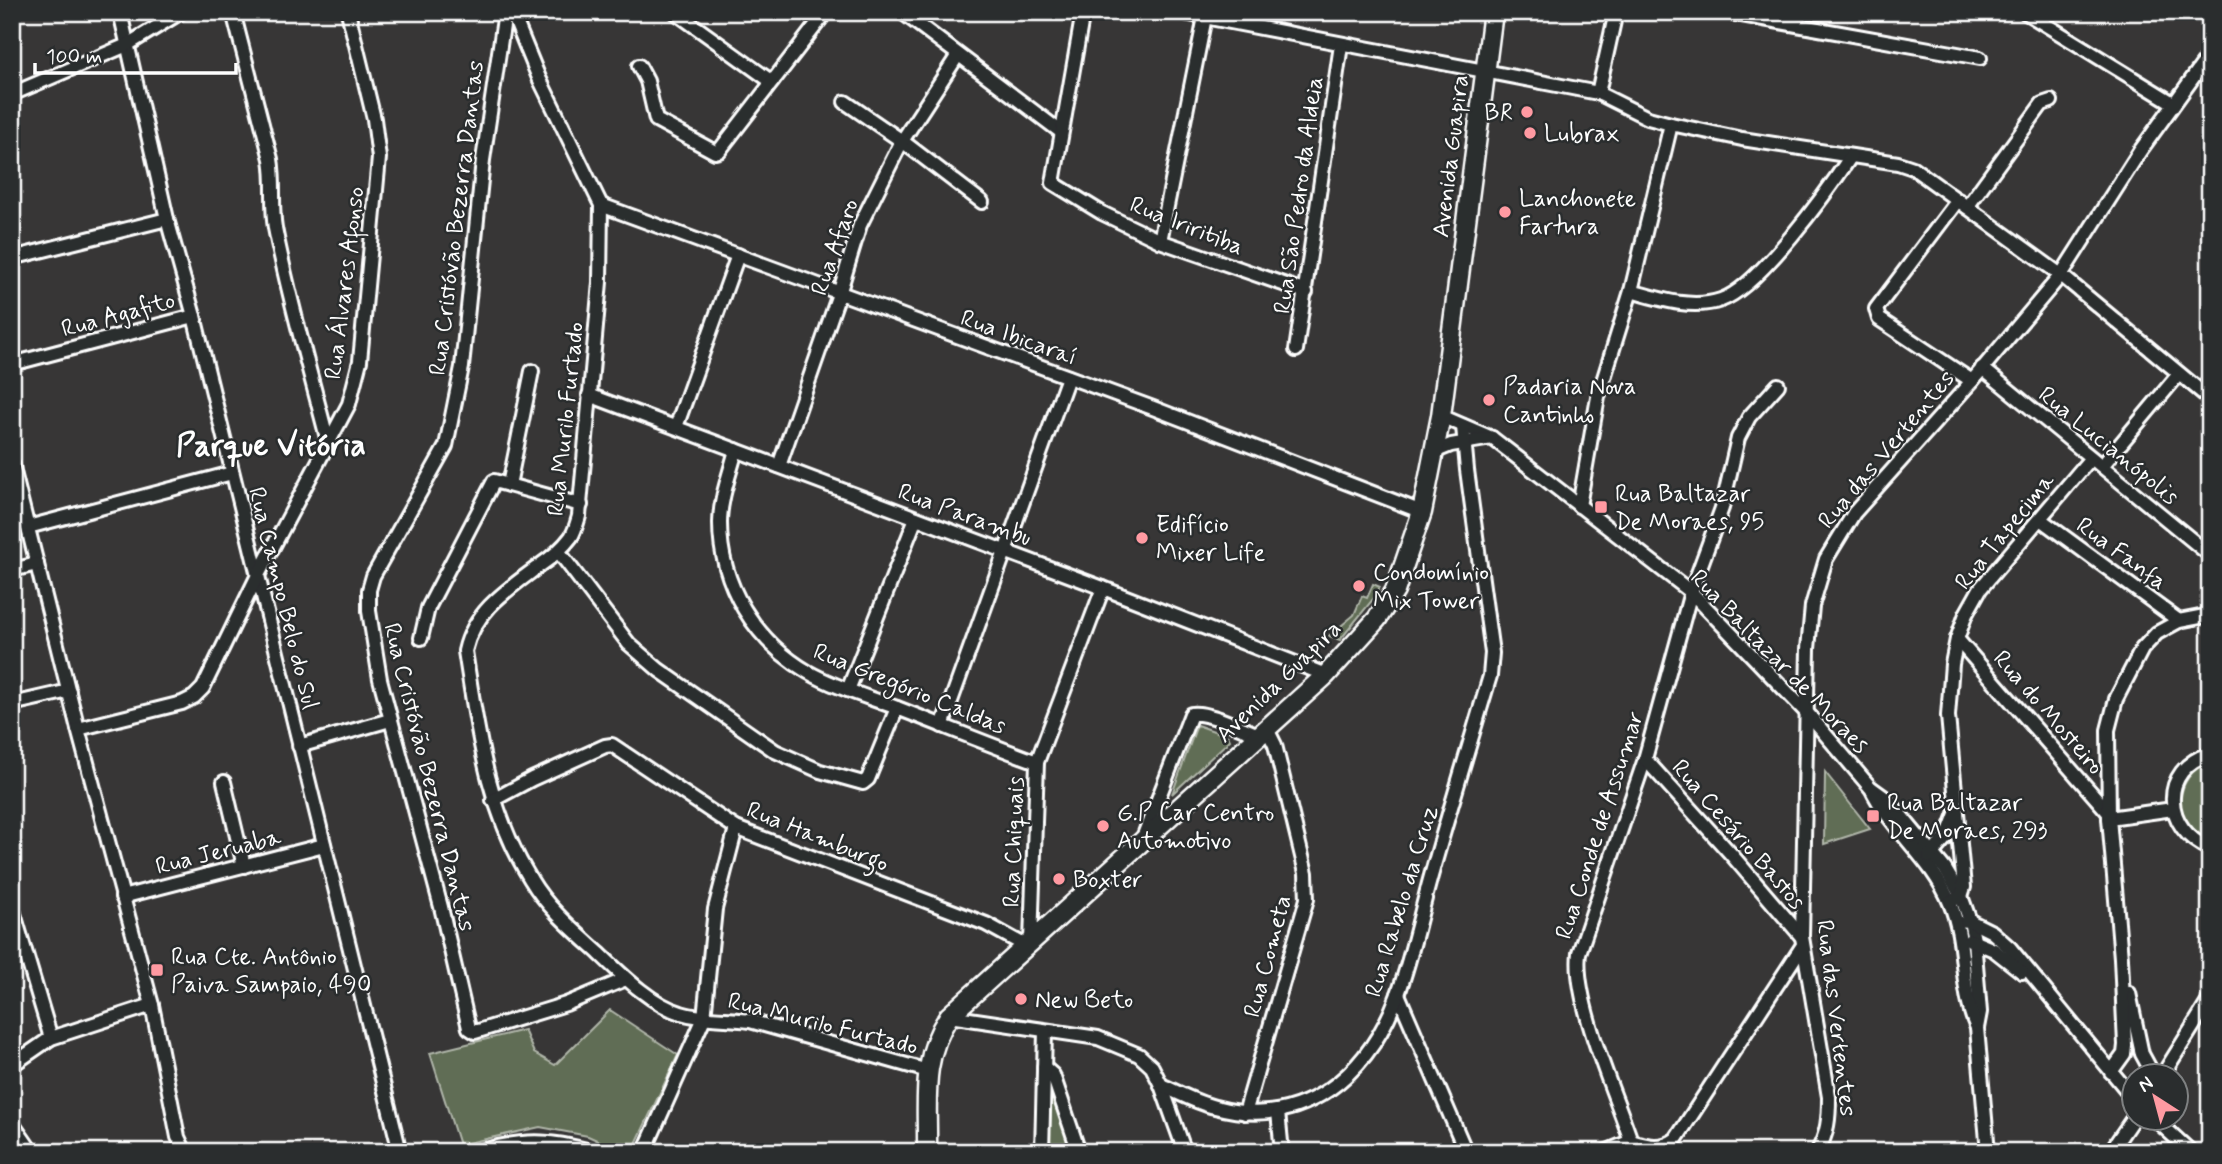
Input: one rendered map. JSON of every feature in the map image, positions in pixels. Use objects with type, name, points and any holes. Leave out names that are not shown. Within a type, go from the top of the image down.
[{"type":"main road","name":"Avenida Guapira","points":[[927,1152],[928,1071],[938,1033],[949,1016],[1326,675],[1377,619],[1395,591],[1422,512],[1434,452],[1493,12]]},
{"type":"street","name":"Rua Campo Belo do Sul","points":[[120,12],[167,219],[194,316],[400,1152]]},
{"type":"street","points":[[12,94],[127,45],[181,12]]},
{"type":"street","points":[[233,12],[271,159],[274,176],[271,205],[277,237],[328,442]]},
{"type":"street","name":"Rua Álvares Afonso","points":[[78,729],[182,703],[203,688],[257,577],[349,404],[360,361],[378,171],[374,119],[348,12]]},
{"type":"street","name":"Rua Cristóvão Bezerra Dantas","points":[[505,12],[483,160],[461,367],[446,446],[373,576],[369,590],[369,611],[380,679],[471,1031],[566,1004],[626,979]]},
{"type":"street","name":"Rua Murilo Furtado","points":[[512,12],[534,68],[601,205],[600,282],[581,505],[572,535],[559,552],[498,597],[478,620],[468,638],[465,652],[493,800],[532,883],[562,918],[626,979],[668,1008],[704,1018],[750,1021],[928,1071]]},
{"type":"street","points":[[675,12],[772,82]]},
{"type":"street","points":[[639,66],[647,81],[656,120],[715,152],[722,150],[826,12]]},
{"type":"street","points":[[902,12],[1061,132],[1083,12]]},
{"type":"street","points":[[1179,12],[1598,93],[1648,118],[1671,124],[1742,139],[1898,163],[1913,168],[2062,275],[2210,399]]},
{"type":"street","points":[[1598,93],[1616,12]]},
{"type":"street","points":[[1724,12],[1980,58]]},
{"type":"street","points":[[2025,12],[2174,103]]},
{"type":"street","points":[[1160,241],[1205,17]]},
{"type":"street","name":"Rua São Pedro da Aldeia","points":[[1296,351],[1342,45]]},
{"type":"street","name":"Rua das Vertentes","points":[[1817,1152],[1823,1142],[1829,1120],[1829,1097],[1802,941],[1808,649],[1812,607],[1826,559],[1854,513],[2062,275],[2140,151],[2210,54]]},
{"type":"street","name":"Rua Afaro","points":[[779,466],[860,225],[902,141],[958,55]]},
{"type":"street","points":[[1972,381],[1879,319],[1876,309],[2042,104],[2051,101]]},
{"type":"street","points":[[845,102],[902,141],[982,202]]},
{"type":"street","points":[[1579,506],[1598,397],[1630,291],[1671,124]]},
{"type":"street","name":"Rua Iriritiba","points":[[1061,132],[1053,178],[1056,187],[1160,241],[1306,292]]},
{"type":"street","points":[[1630,291],[1675,303],[1694,304],[1720,301],[1738,293],[1786,241],[1851,156]]},
{"type":"street","name":"Rua Ibicaraí","points":[[601,205],[1068,377],[1422,512]]},
{"type":"street","points":[[12,258],[167,219]]},
{"type":"street","points":[[676,427],[738,255]]},
{"type":"street","name":"Rua Agafito","points":[[12,364],[194,316]]},
{"type":"street","name":"Rua Lucianópolis","points":[[1982,368],[2210,555]]},
{"type":"street","points":[[509,485],[532,371]]},
{"type":"street","points":[[2102,466],[2179,374]]},
{"type":"street","points":[[942,726],[1068,377]]},
{"type":"street","name":"Rua Conde de Assumar","points":[[1631,1141],[1591,1024],[1578,966],[1579,953],[1645,759],[1691,592],[1722,508],[1738,438],[1749,417],[1777,385]]},
{"type":"street","name":"Rua Parambu","points":[[589,395],[1103,588],[1326,675]]},
{"type":"street","name":"Rua Baltazar de Moraes","points":[[1440,416],[1492,438],[1691,592],[1808,714],[1870,787],[1888,800],[1970,921],[1967,939],[1980,1012],[1977,1028],[1988,1152]]},
{"type":"street","name":"Rua Rabelo da Cruz","points":[[1161,1085],[1214,1107],[1245,1113],[1278,1112],[1304,1105],[1348,1076],[1367,1053],[1398,994],[1490,676],[1492,653],[1463,426]]},
{"type":"street","points":[[1434,452],[1492,438]]},
{"type":"street","name":"Rua Gregório Caldas","points":[[736,450],[726,485],[720,522],[723,558],[733,591],[753,625],[777,650],[808,672],[848,690],[1037,762]]},
{"type":"street","name":"Rua Tapecima","points":[[1955,899],[1964,887],[1948,716],[1957,639],[1966,614],[1980,589],[2091,458]]},
{"type":"street","points":[[12,464],[78,729],[152,1005],[178,1137],[185,1152]]},
{"type":"street","points":[[28,527],[232,473]]},
{"type":"street","points":[[421,638],[428,608],[492,484],[498,481],[581,505]]},
{"type":"street","points":[[848,690],[916,518]]},
{"type":"street","name":"Rua Fanfa","points":[[2040,519],[2179,621]]},
{"type":"street","points":[[559,552],[629,644],[659,670],[775,751],[820,771],[863,783],[868,779],[897,708]]},
{"type":"street","points":[[12,570],[37,564]]},
{"type":"street","name":"Rua Chiquais","points":[[1028,944],[1037,762],[1103,588]]},
{"type":"street","points":[[2124,1054],[2121,958],[2109,815],[2108,730],[2116,699],[2142,649],[2157,634],[2179,621],[2210,615]]},
{"type":"street","name":"Rua do Mosteiro","points":[[1957,639],[2109,815]]},
{"type":"street","points":[[12,704],[69,691]]},
{"type":"street","points":[[1142,842],[1191,714],[1209,716],[1263,732]]},
{"type":"street","points":[[299,746],[390,720]]},
{"type":"street","name":"Rua Cometa","points":[[1245,1113],[1307,899],[1306,873],[1275,745],[1263,732]]},
{"type":"street","name":"Rua Hamburgo","points":[[493,800],[532,779],[612,745],[736,828],[986,924],[1028,944]]},
{"type":"street","points":[[2210,754],[2201,756],[2188,765],[2178,778],[2173,793],[2177,822],[2185,834],[2210,849]]},
{"type":"street","name":"Rua Cesário Bastos","points":[[1645,759],[1730,853],[1802,941]]},
{"type":"street","points":[[224,782],[244,866]]},
{"type":"street","name":"Rua Tapecima","points":[[1929,857],[1948,835],[1955,822],[1958,804]]},
{"type":"street","points":[[2109,815],[2173,808]]},
{"type":"street","points":[[644,1152],[704,1018],[715,909],[736,828]]},
{"type":"street","name":"Rua Jeruaba","points":[[122,897],[324,845]]},
{"type":"street","name":"Rua Baltazar de Moraes","points":[[1955,899],[1956,923],[1967,939]]},
{"type":"street","points":[[12,907],[51,1038]]},
{"type":"street","points":[[1956,923],[1970,921],[2000,939],[2120,1083]]},
{"type":"street","points":[[1967,939],[2005,958],[2044,990]]},
{"type":"street","points":[[1605,1152],[1631,1141],[1650,1147],[1662,1147],[1676,1139],[1802,941]]},
{"type":"street","points":[[2121,958],[2142,1054],[2146,1062]]},
{"type":"street","points":[[1398,994],[1466,1152]]},
{"type":"street","points":[[2171,1062],[2210,999]]},
{"type":"street","points":[[12,1065],[51,1038],[152,1005]]},
{"type":"street","points":[[949,1016],[1098,1038],[1139,1055],[1152,1067],[1161,1085],[1185,1152]]},
{"type":"street","points":[[1042,1152],[1045,1031]]},
{"type":"street","points":[[2111,1072],[2124,1054],[2134,1051],[2142,1054]]},
{"type":"street","points":[[1044,1068],[1052,1075],[1079,1152]]},
{"type":"street","points":[[1278,1112],[1282,1152]]},
{"type":"street","points":[[12,1123],[32,1152]]},
{"type":"street","points":[[2110,1152],[2124,1132]]},
{"type":"street","points":[[2169,1132],[2191,1152]]},
{"type":"street","points":[[478,1152],[514,1142],[544,1142],[594,1152]]},
{"type":"green space","points":[[1373,584],[1380,587],[1374,598],[1340,640],[1329,636],[1354,615],[1362,596],[1367,598]]},
{"type":"green space","points":[[1197,725],[1228,736],[1230,740],[1172,794]]},
{"type":"green space","points":[[2210,763],[2210,839],[2197,834],[2188,825],[2182,814],[2181,801],[2188,778],[2197,769]]},
{"type":"green space","points":[[1825,772],[1870,829],[1824,844]]},
{"type":"green space","points":[[610,1010],[678,1055],[632,1152],[623,1152],[588,1136],[540,1127],[459,1145],[430,1053],[524,1030],[534,1053],[555,1065]]},
{"type":"green space","points":[[1051,1077],[1074,1152],[1049,1152],[1044,1078]]},
{"type":"place","name":"BR","points":[[1527,112]]},
{"type":"place","name":"Lubrax","points":[[1530,133]]},
{"type":"place","name":"Lanchonete Fartura","points":[[1505,212]]},
{"type":"place","name":"Padaria Nova Cantinho","points":[[1489,400]]},
{"type":"place","name":"Rua Baltazar De Moraes, 95","points":[[1601,507]]},
{"type":"place","name":"Edifício Mixer Life","points":[[1142,538]]},
{"type":"place","name":"Condomínio Mix Tower","points":[[1359,586]]},
{"type":"place","name":"Rua Baltazar De Moraes, 293","points":[[1873,816]]},
{"type":"place","name":"G.P Car Centro Automotivo","points":[[1103,826]]},
{"type":"place","name":"Boxter","points":[[1059,879]]},
{"type":"place","name":"Rua Cte. Antônio Paiva Sampaio, 490","points":[[157,970]]},
{"type":"place","name":"New Beto","points":[[1021,999]]},
{"type":"district","name":"Parque Vitória","points":[[271,444]]}]
